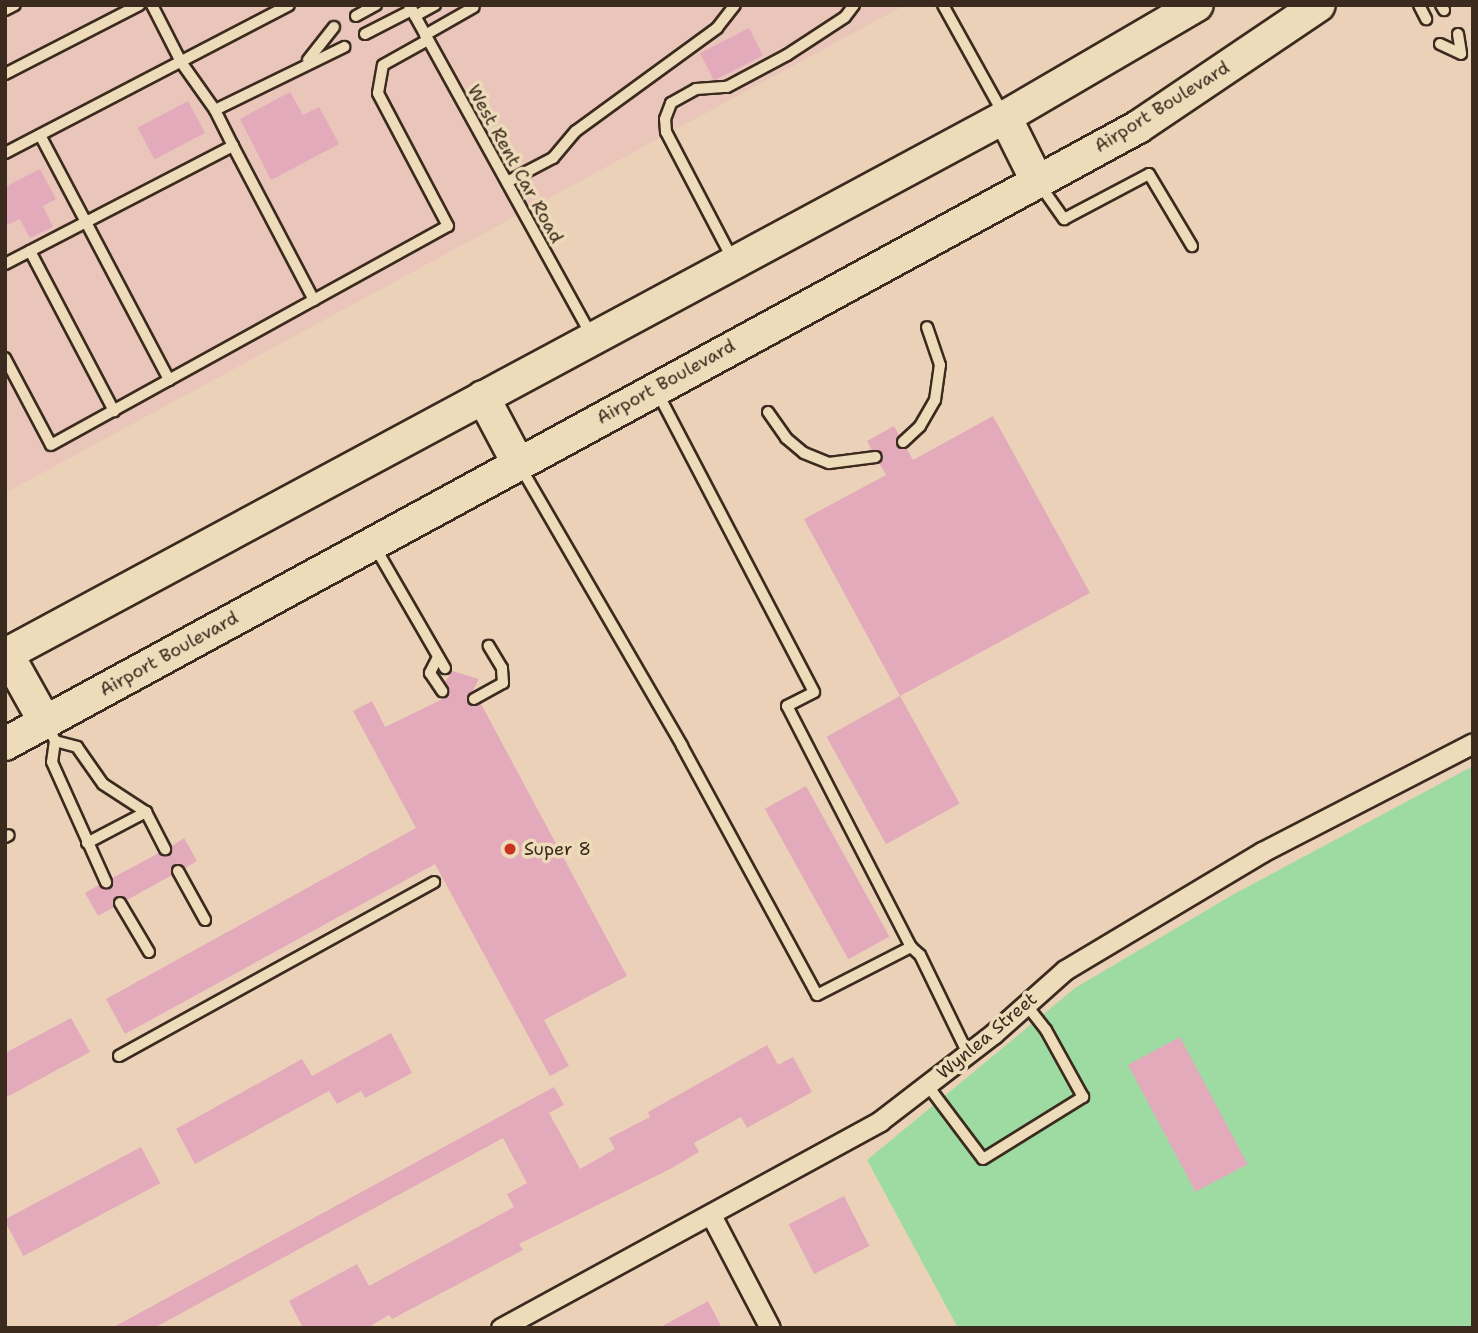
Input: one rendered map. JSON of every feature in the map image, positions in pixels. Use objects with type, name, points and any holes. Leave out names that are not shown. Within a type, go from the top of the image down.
[{"type":"main road","points":[[50,731],[6,653],[1005,117],[1197,5]]},
{"type":"main road","name":"Airport Boulevard","points":[[5,744],[50,731],[373,543],[655,387],[1138,127],[1318,5]]},
{"type":"main road","points":[[1005,117],[1037,181]]},
{"type":"main road","points":[[483,397],[518,463]]},
{"type":"street","name":"Wynlea Street","points":[[501,1328],[880,1121],[968,1054],[1065,970],[1262,852],[1473,743]]},
{"type":"street","points":[[711,1215],[770,1328]]},
{"type":"lane","points":[[5,10],[15,5]]},
{"type":"lane","points":[[5,74],[139,5]]},
{"type":"lane","points":[[152,5],[181,62],[215,110],[314,300]]},
{"type":"lane","points":[[5,153],[289,5]]},
{"type":"lane","points":[[356,16],[376,5]]},
{"type":"lane","points":[[365,34],[412,11],[435,5]]},
{"type":"lane","points":[[507,183],[553,158],[576,131],[717,28],[735,5]]},
{"type":"lane","points":[[735,263],[666,132],[665,119],[671,103],[696,89],[727,87],[786,55],[845,17],[854,5]]},
{"type":"lane","points":[[943,5],[1005,117]]},
{"type":"lane","points":[[1419,5],[1426,19]]},
{"type":"lane","points":[[5,358],[51,445],[448,226],[378,93],[377,79],[383,65],[474,7]]},
{"type":"lane","name":"West Rent Car Road","points":[[412,11],[593,338]]},
{"type":"lane","points":[[308,61],[334,27]]},
{"type":"lane","points":[[1440,44],[1461,54],[1458,34]]},
{"type":"lane","points":[[215,110],[308,61],[344,47]]},
{"type":"lane","points":[[40,135],[169,380]]},
{"type":"lane","points":[[5,264],[233,146]]},
{"type":"lane","points":[[1037,181],[1064,219],[1149,174],[1192,246]]},
{"type":"lane","points":[[30,251],[114,411]]},
{"type":"lane","points":[[903,442],[920,426],[935,400],[940,365],[927,327]]},
{"type":"lane","points":[[655,387],[814,692],[786,706],[911,947],[920,955],[968,1054]]},
{"type":"lane","points":[[768,412],[786,438],[804,453],[829,463],[876,457]]},
{"type":"lane","points":[[518,463],[682,746],[817,995],[911,947]]},
{"type":"lane","points":[[373,543],[444,668]]},
{"type":"lane","points":[[474,699],[503,682],[502,668],[489,646]]},
{"type":"lane","points":[[438,657],[430,673],[442,691]]},
{"type":"lane","points":[[50,731],[77,747],[103,784],[146,812],[166,849]]},
{"type":"lane","points":[[50,731],[52,762],[106,881]]},
{"type":"lane","points":[[87,843],[146,812]]},
{"type":"lane","points":[[178,871],[205,920]]},
{"type":"lane","points":[[118,1056],[434,881]]},
{"type":"lane","points":[[120,904],[149,952]]},
{"type":"lane","points":[[928,1086],[984,1159],[1083,1097],[1046,1030],[1025,1004]]},
{"type":"shaded area","points":[[5,5],[905,5],[5,493]]},
{"type":"green space","points":[[1473,766],[1473,1328],[958,1328],[867,1160],[1075,988],[1234,894]]},
{"type":"building","points":[[749,28],[763,56],[714,81],[700,53]]},
{"type":"building","points":[[290,92],[303,115],[319,107],[339,144],[271,180],[240,119]]},
{"type":"building","points":[[188,101],[205,133],[155,160],[138,128]]},
{"type":"building","points":[[40,169],[56,199],[43,206],[53,227],[30,238],[20,219],[5,226],[5,187]]},
{"type":"building","points":[[993,416],[1090,593],[900,696],[804,519],[886,475],[879,463],[882,453],[872,450],[867,441],[894,426],[899,435],[897,447],[906,448],[913,460]]},
{"type":"building","points":[[452,671],[479,679],[467,702],[481,704],[627,976],[544,1020],[569,1066],[550,1076],[435,864],[125,1034],[106,999],[416,828],[353,711],[372,701],[385,727],[447,697],[445,682]]},
{"type":"building","points":[[900,696],[960,804],[886,844],[827,737]]},
{"type":"building","points":[[806,786],[889,936],[848,959],[765,809]]},
{"type":"building","points":[[184,838],[197,861],[185,868],[174,865],[172,875],[127,900],[117,896],[114,907],[98,916],[85,893],[99,885],[110,888],[112,878],[159,853],[169,855],[172,846]]},
{"type":"building","points":[[71,1018],[90,1052],[5,1098],[5,1053]]},
{"type":"building","points":[[391,1033],[412,1073],[365,1098],[361,1091],[337,1104],[329,1091],[195,1164],[176,1129],[302,1059],[312,1076]]},
{"type":"building","points":[[1180,1037],[1248,1164],[1196,1192],[1128,1065]]},
{"type":"building","points":[[767,1045],[778,1065],[793,1057],[812,1092],[747,1128],[741,1117],[694,1143],[699,1152],[670,1169],[519,1244],[523,1250],[392,1319],[389,1315],[367,1328],[303,1328],[289,1301],[357,1264],[369,1286],[514,1207],[507,1194],[527,1183],[503,1138],[154,1328],[112,1328],[554,1087],[564,1105],[549,1113],[580,1169],[615,1149],[609,1138],[650,1117],[648,1112]]},
{"type":"building","points":[[141,1147],[160,1183],[23,1256],[5,1219]]},
{"type":"building","points":[[844,1196],[869,1246],[814,1274],[789,1224]]},
{"type":"building","points":[[708,1301],[722,1328],[659,1328]]},
{"type":"place","name":"Super 8","points":[[510,849]]}]
